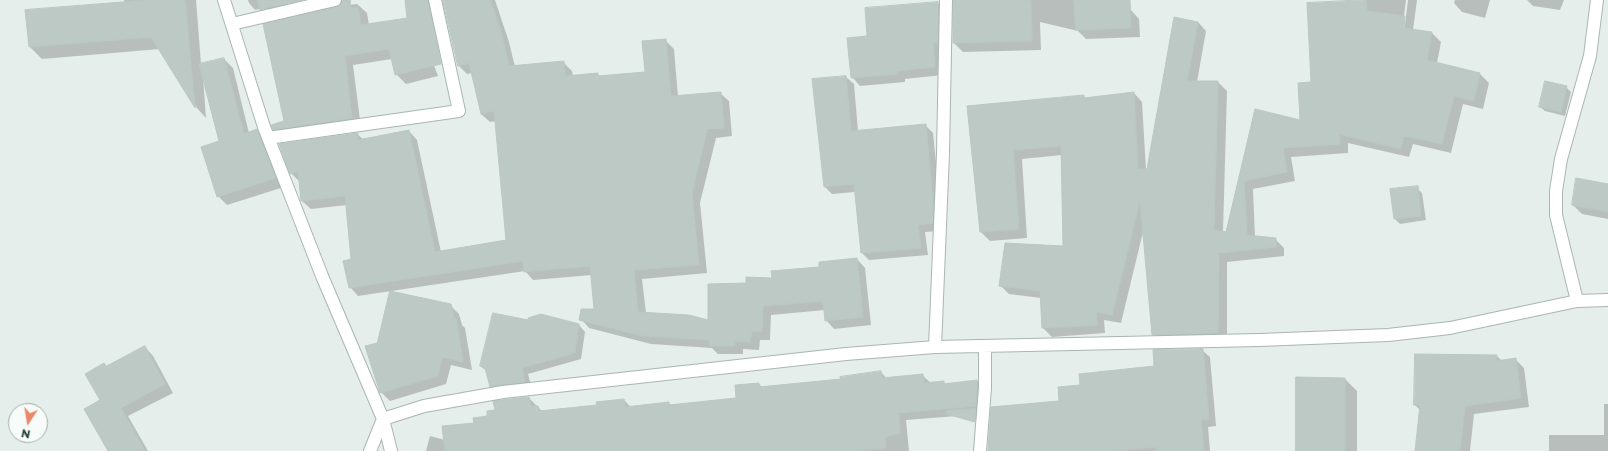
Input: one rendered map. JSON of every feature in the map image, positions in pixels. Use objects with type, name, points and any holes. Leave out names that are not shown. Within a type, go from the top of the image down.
[{"type":"street","points":[[224,0],[268,138],[322,276],[383,419],[391,451]]},
{"type":"street","points":[[232,24],[335,0]]},
{"type":"street","points":[[268,138],[459,111],[435,0]]},
{"type":"street","points":[[935,347],[943,153],[946,0]]},
{"type":"street","points":[[1577,301],[1556,216],[1556,191],[1561,159],[1590,56],[1597,0]]},
{"type":"street","points":[[383,419],[424,406],[503,392],[838,355],[935,347],[1259,340],[1388,335],[1450,328],[1577,301],[1608,300]]},
{"type":"street","points":[[980,451],[985,388],[985,347]]},
{"type":"street","points":[[370,451],[383,419]]},
{"type":"building","points":[[148,0],[185,0],[195,108],[151,37],[29,47],[25,10]]},
{"type":"building","points":[[258,0],[302,0],[260,10]]},
{"type":"building","points":[[342,0],[350,0],[351,8],[358,7],[361,25],[407,18],[405,0],[428,0],[441,64],[395,75],[389,49],[345,56],[352,118],[273,130],[271,125],[284,121],[263,24],[337,7],[340,5]]},
{"type":"building","points":[[443,0],[490,0],[501,32],[509,66],[564,61],[565,76],[598,73],[598,76],[645,72],[642,41],[666,39],[671,96],[721,92],[724,128],[707,129],[692,194],[699,265],[634,270],[638,312],[689,315],[708,320],[708,284],[746,283],[746,277],[772,278],[771,271],[819,267],[819,262],[857,258],[863,317],[825,321],[823,301],[763,306],[762,332],[752,331],[750,342],[735,341],[735,346],[709,346],[709,340],[642,336],[579,320],[581,309],[594,309],[590,266],[524,272],[523,261],[349,288],[343,261],[351,259],[345,196],[301,201],[298,171],[290,174],[279,144],[358,133],[358,140],[409,130],[435,252],[506,240],[494,111],[481,114],[469,63],[458,66]]},
{"type":"building","points":[[1031,0],[1032,41],[953,43],[953,1]]},
{"type":"building","points":[[1074,0],[1130,0],[1131,28],[1076,30]]},
{"type":"building","points":[[1366,0],[1367,11],[1405,16],[1404,28],[1432,32],[1427,60],[1480,73],[1474,101],[1454,96],[1442,144],[1404,136],[1401,149],[1339,134],[1340,144],[1283,148],[1287,172],[1244,181],[1247,235],[1276,238],[1276,247],[1219,253],[1218,333],[1152,335],[1140,201],[1112,315],[1096,312],[1097,325],[1042,328],[1040,291],[999,286],[1005,243],[1063,246],[1061,146],[1013,150],[1019,229],[980,232],[967,106],[1084,95],[1084,98],[1134,92],[1138,169],[1147,169],[1174,17],[1198,22],[1187,81],[1218,81],[1214,230],[1226,232],[1255,109],[1300,120],[1298,83],[1311,82],[1307,3]]},
{"type":"building","points":[[938,2],[938,43],[933,43],[935,67],[897,71],[897,74],[851,78],[847,38],[867,36],[865,8]]},
{"type":"building","points":[[224,58],[244,134],[257,129],[276,178],[217,197],[201,147],[219,141],[199,64]]},
{"type":"building","points":[[846,76],[851,131],[926,124],[933,203],[933,223],[918,225],[921,248],[861,253],[854,184],[824,187],[812,79]]},
{"type":"building","points":[[1545,81],[1567,86],[1561,112],[1539,107]]},
{"type":"building","points":[[1576,178],[1608,184],[1608,212],[1572,205]]},
{"type":"building","points":[[1418,186],[1421,216],[1394,219],[1390,189]]},
{"type":"building","points":[[390,291],[451,304],[454,318],[456,318],[463,362],[442,357],[438,376],[380,393],[365,346],[377,343]]},
{"type":"building","points":[[493,313],[528,320],[528,318],[541,314],[579,324],[575,353],[522,368],[525,382],[490,387],[485,368],[480,366]]},
{"type":"building","points":[[145,346],[165,384],[121,408],[145,451],[108,451],[84,409],[100,400],[85,374],[104,363],[106,366]]},
{"type":"building","points":[[1203,349],[1209,419],[1201,420],[1204,451],[1156,451],[1157,447],[1113,451],[988,451],[991,407],[1059,401],[1058,387],[1080,385],[1079,374],[1154,366],[1153,350]]},
{"type":"building","points":[[1415,354],[1497,355],[1496,361],[1516,358],[1521,398],[1465,406],[1460,451],[1415,451],[1420,405],[1414,405]]},
{"type":"building","points":[[881,371],[882,378],[923,374],[924,383],[944,381],[944,384],[977,380],[976,406],[899,413],[900,433],[885,437],[886,448],[857,451],[445,451],[442,426],[474,423],[473,418],[487,416],[487,411],[495,410],[493,401],[529,397],[531,406],[538,406],[539,411],[597,405],[596,402],[624,399],[625,407],[669,402],[669,405],[736,398],[735,385],[759,383],[759,387],[841,379],[840,377]]},
{"type":"building","points":[[1296,377],[1345,378],[1345,451],[1296,451]]},
{"type":"building","points":[[976,409],[975,422],[946,414],[947,411]]}]
